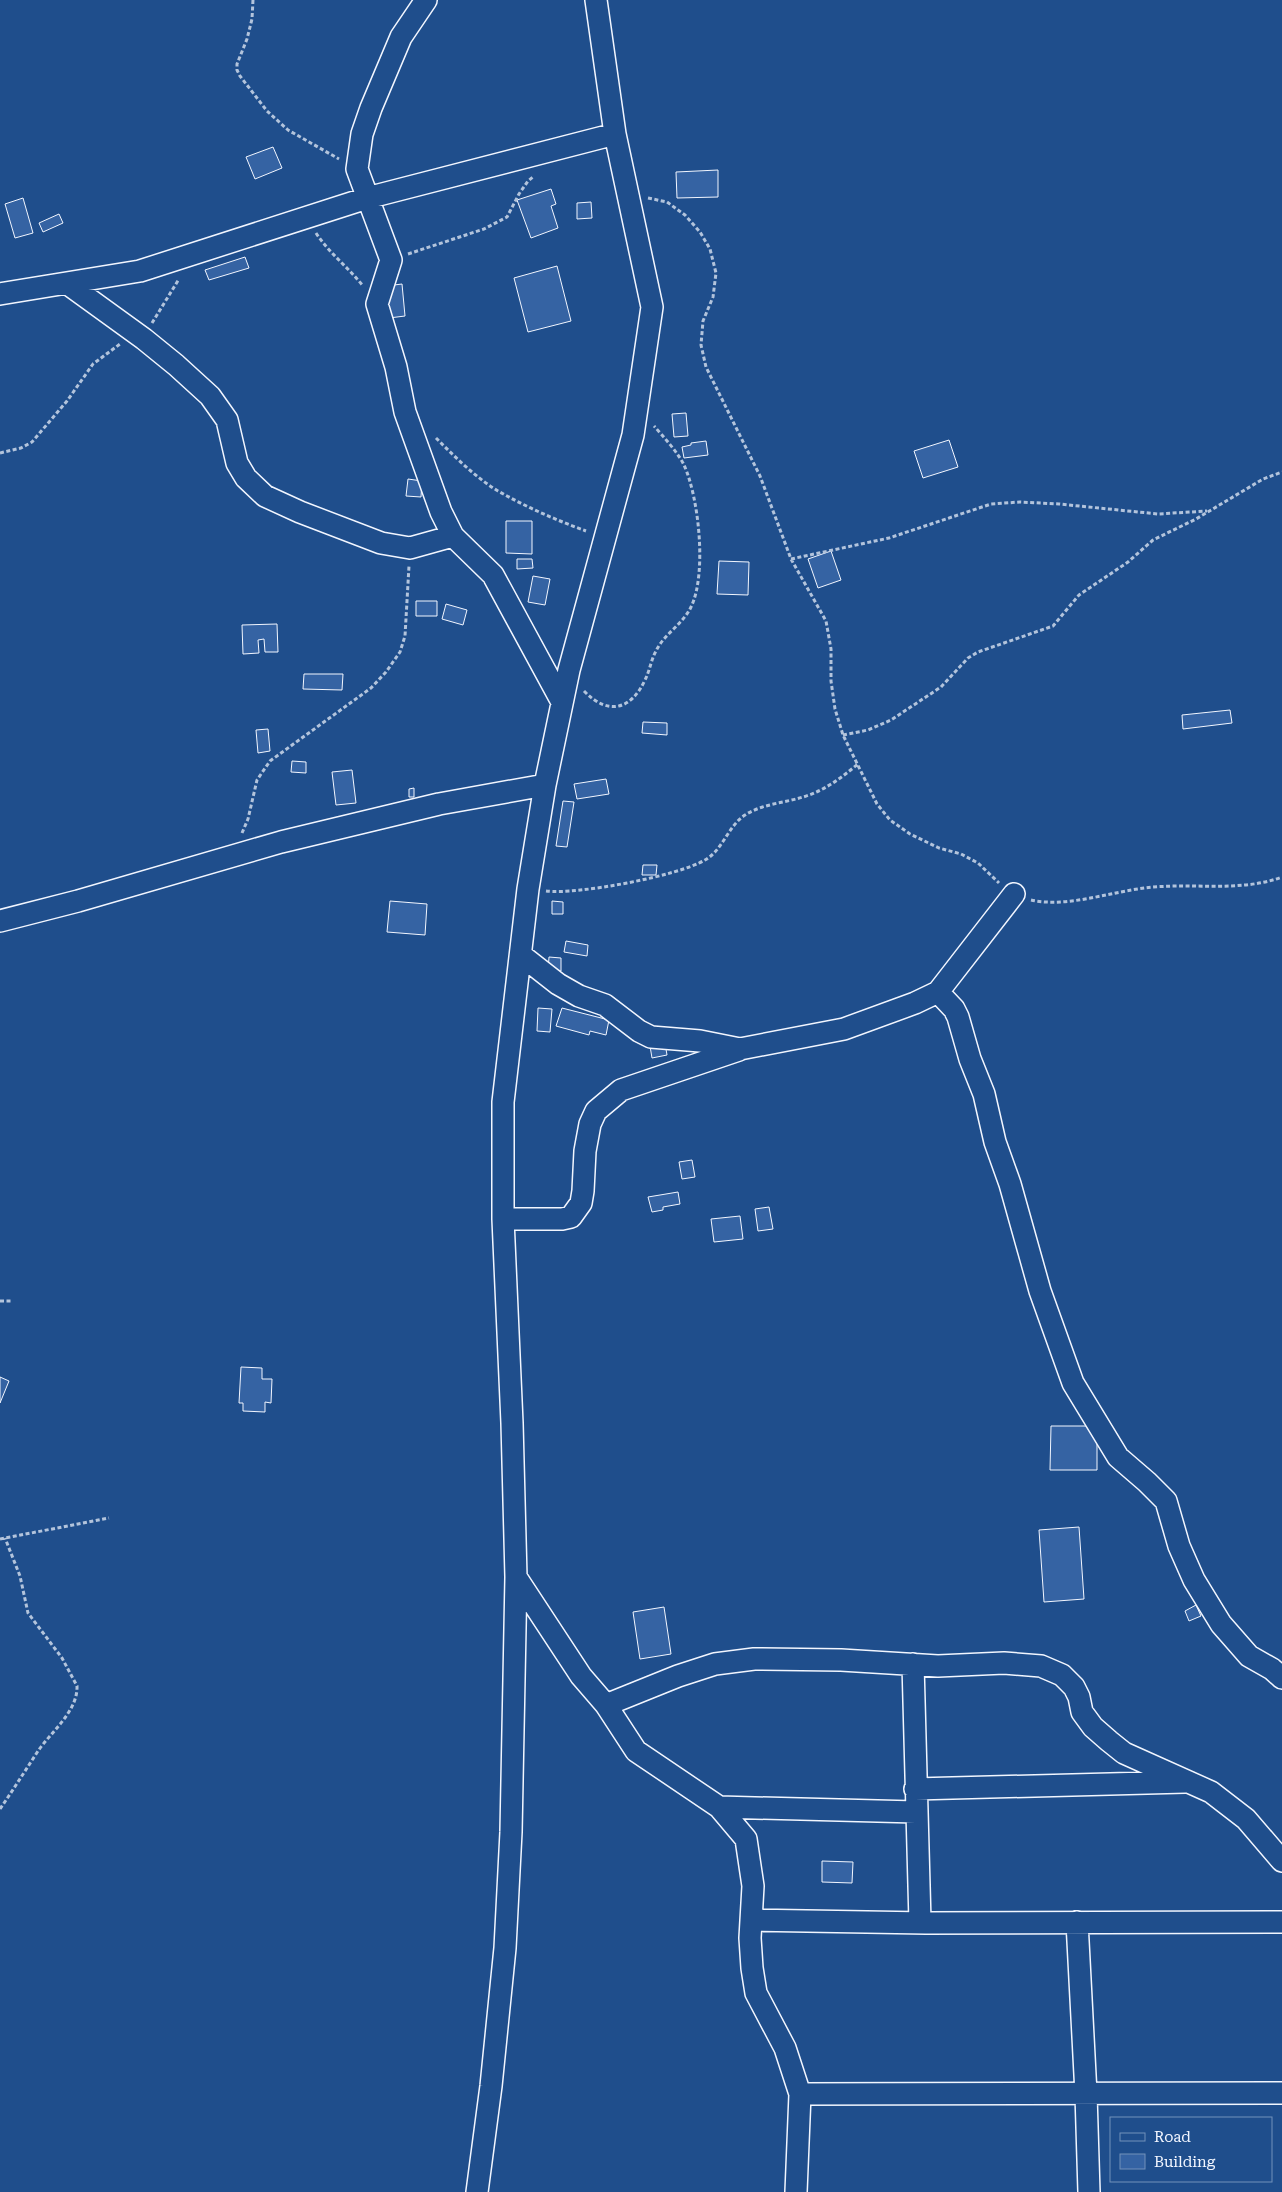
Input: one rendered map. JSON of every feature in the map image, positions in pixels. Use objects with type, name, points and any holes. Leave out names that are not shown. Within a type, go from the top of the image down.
[{"type":"street","points":[[426,0],[401,37],[384,74],[362,134],[357,169],[391,260],[378,304],[396,367],[405,412],[441,512],[453,536],[493,576],[562,702]]},
{"type":"street","points":[[476,2192],[491,2086],[505,1948],[511,1832],[516,1577],[512,1423],[503,1220],[503,1102],[528,889],[545,785],[569,670],[633,435],[652,307],[615,134],[596,0]]},
{"type":"street","points":[[0,294],[140,271],[195,255],[367,198],[615,134]]},
{"type":"street","points":[[68,284],[176,364],[210,396],[227,420],[237,463],[246,478],[265,496],[300,512],[382,543],[410,548],[453,536]]},
{"type":"street","points":[[0,920],[78,901],[281,842],[439,804],[545,785]]},
{"type":"street","points":[[503,1220],[562,1219],[571,1217],[577,1212],[581,1204],[583,1191],[586,1142],[590,1124],[596,1111],[621,1090],[740,1049],[844,1029],[915,1003],[938,992],[1014,894]]},
{"type":"street","points":[[521,955],[558,984],[579,996],[605,1005],[639,1031],[651,1037],[700,1041],[740,1049]]},
{"type":"street","points":[[938,992],[954,1009],[958,1017],[970,1059],[984,1094],[995,1142],[1010,1184],[1040,1291],[1073,1383],[1118,1457],[1166,1501],[1178,1546],[1194,1580],[1221,1624],[1249,1656],[1272,1669],[1282,1678]]},
{"type":"street","points":[[516,1577],[581,1676],[606,1705],[636,1751],[719,1807],[746,1839],[753,1886],[751,1920],[752,1968],[756,1993],[786,2048],[800,2094],[796,2192]]},
{"type":"street","points":[[606,1705],[678,1676],[715,1664],[764,1659],[841,1660],[938,1666],[1004,1663],[1041,1666],[1062,1675],[1074,1687],[1079,1697],[1082,1712],[1093,1727],[1109,1741],[1124,1753],[1211,1792],[1246,1819],[1282,1861]]},
{"type":"street","points":[[913,1664],[920,1922]]},
{"type":"street","points":[[915,1789],[1189,1782]]},
{"type":"street","points":[[719,1807],[916,1812]]},
{"type":"street","points":[[751,1920],[1282,1922]]},
{"type":"street","points":[[1077,1922],[1086,2094],[1088,2192]]},
{"type":"street","points":[[800,2094],[1282,2093]]},
{"type":"path","points":[[253,0],[250,26],[237,64],[240,76],[267,111],[288,130],[357,169]]},
{"type":"path","points":[[391,260],[484,229],[508,217],[528,180],[539,172],[542,152]]},
{"type":"path","points":[[628,196],[667,202],[685,215],[700,232],[710,249],[716,273],[712,297],[703,321],[701,345],[706,367],[760,476],[791,559],[826,621],[831,649],[831,681],[835,709],[843,735],[877,804],[890,820],[910,834],[940,848],[961,854],[978,863],[992,878],[1014,894],[1036,901],[1053,902],[1101,897],[1144,888],[1249,884],[1271,881],[1282,877]]},
{"type":"path","points":[[306,217],[325,246],[351,270],[378,304]]},
{"type":"path","points":[[0,453],[21,448],[32,442],[67,401],[93,364],[139,336],[158,312],[195,255]]},
{"type":"path","points":[[569,670],[591,699],[602,705],[614,708],[626,704],[637,693],[646,679],[656,649],[691,608],[697,589],[701,558],[693,496],[684,464],[638,408]]},
{"type":"path","points":[[435,437],[465,466],[497,490],[566,523],[604,537]]},
{"type":"path","points":[[843,735],[868,730],[891,720],[941,687],[968,658],[978,652],[1053,626],[1079,594],[1128,562],[1153,540],[1208,512],[1264,479],[1282,472]]},
{"type":"path","points":[[791,559],[889,538],[991,504],[1020,502],[1059,504],[1158,514],[1208,512]]},
{"type":"path","points":[[225,858],[245,826],[254,800],[257,780],[270,761],[371,688],[386,672],[400,652],[404,636],[410,548]]},
{"type":"path","points":[[528,889],[553,892],[582,889],[681,871],[706,860],[744,815],[762,807],[805,797],[834,784],[858,764]]},
{"type":"path","points":[[0,1301],[11,1301]]},
{"type":"path","points":[[0,1540],[109,1518]]},
{"type":"path","points":[[0,1809],[40,1749],[68,1712],[77,1691],[62,1658],[28,1614],[20,1576],[5,1538]]},
{"type":"building","points":[[273,147],[282,168],[255,179],[246,157]]},
{"type":"building","points":[[718,170],[718,197],[677,198],[676,172]]},
{"type":"building","points":[[551,189],[556,204],[551,206],[558,228],[531,238],[517,200]]},
{"type":"building","points":[[23,198],[33,233],[15,238],[5,204]]},
{"type":"building","points":[[591,202],[592,218],[577,219],[577,203]]},
{"type":"building","points":[[59,214],[63,223],[43,232],[39,223]]},
{"type":"building","points":[[245,257],[249,268],[209,280],[205,270]]},
{"type":"building","points":[[557,266],[571,321],[528,332],[514,278]]},
{"type":"building","points":[[402,284],[405,316],[389,318],[386,286]]},
{"type":"building","points":[[686,413],[688,436],[674,437],[672,414]]},
{"type":"building","points":[[949,440],[958,467],[923,478],[914,451]]},
{"type":"building","points":[[706,441],[708,455],[684,458],[682,447],[691,445],[691,443]]},
{"type":"building","points":[[408,479],[422,481],[421,497],[406,496]]},
{"type":"building","points":[[506,521],[532,521],[532,554],[506,553]]},
{"type":"building","points":[[831,551],[841,580],[818,588],[808,559]]},
{"type":"building","points":[[517,559],[532,559],[533,568],[517,569]]},
{"type":"building","points":[[719,561],[749,562],[748,595],[717,594]]},
{"type":"building","points":[[533,576],[550,579],[545,605],[528,602]]},
{"type":"building","points":[[416,601],[437,601],[437,616],[416,616]]},
{"type":"building","points":[[446,604],[467,610],[463,625],[442,619]]},
{"type":"building","points":[[277,624],[278,652],[265,652],[264,639],[258,640],[259,653],[243,654],[242,625]]},
{"type":"building","points":[[304,674],[343,674],[342,690],[303,689]]},
{"type":"building","points":[[1230,710],[1232,723],[1183,729],[1182,715]]},
{"type":"building","points":[[643,722],[667,723],[667,735],[642,733]]},
{"type":"building","points":[[268,729],[270,751],[258,753],[256,730]]},
{"type":"building","points":[[292,761],[306,762],[306,773],[291,772]]},
{"type":"building","points":[[352,770],[356,803],[336,805],[332,772]]},
{"type":"building","points":[[606,779],[609,794],[577,799],[574,784]]},
{"type":"building","points":[[414,788],[414,797],[409,797],[409,789]]},
{"type":"building","points":[[563,801],[574,802],[567,847],[556,846]]},
{"type":"building","points":[[643,865],[657,865],[656,875],[642,875]]},
{"type":"building","points":[[390,901],[427,904],[425,935],[387,932]]},
{"type":"building","points":[[552,901],[563,902],[563,914],[552,914]]},
{"type":"building","points":[[566,941],[588,945],[587,956],[564,952]]},
{"type":"building","points":[[549,957],[561,958],[561,971],[548,971]]},
{"type":"building","points":[[538,1008],[552,1009],[550,1032],[537,1031]]},
{"type":"building","points":[[562,1008],[609,1020],[606,1035],[590,1031],[589,1035],[556,1026]]},
{"type":"building","points":[[665,1043],[667,1055],[652,1058],[650,1046]]},
{"type":"building","points":[[692,1160],[695,1177],[682,1179],[679,1162]]},
{"type":"building","points":[[678,1192],[680,1204],[663,1207],[663,1210],[652,1212],[648,1197]]},
{"type":"building","points":[[769,1207],[773,1229],[758,1231],[755,1209]]},
{"type":"building","points":[[740,1216],[743,1239],[714,1242],[711,1219]]},
{"type":"building","points":[[241,1367],[262,1368],[262,1379],[272,1379],[271,1403],[265,1402],[265,1412],[243,1411],[243,1403],[239,1403]]},
{"type":"building","points":[[0,1377],[9,1381],[0,1403]]},
{"type":"building","points":[[1051,1426],[1097,1426],[1097,1470],[1050,1470]]},
{"type":"building","points":[[1079,1527],[1084,1599],[1044,1602],[1039,1530]]},
{"type":"building","points":[[1196,1605],[1201,1616],[1189,1621],[1185,1611]]},
{"type":"building","points":[[664,1607],[671,1654],[640,1659],[633,1612]]},
{"type":"building","points":[[822,1861],[853,1862],[852,1883],[822,1882]]}]
